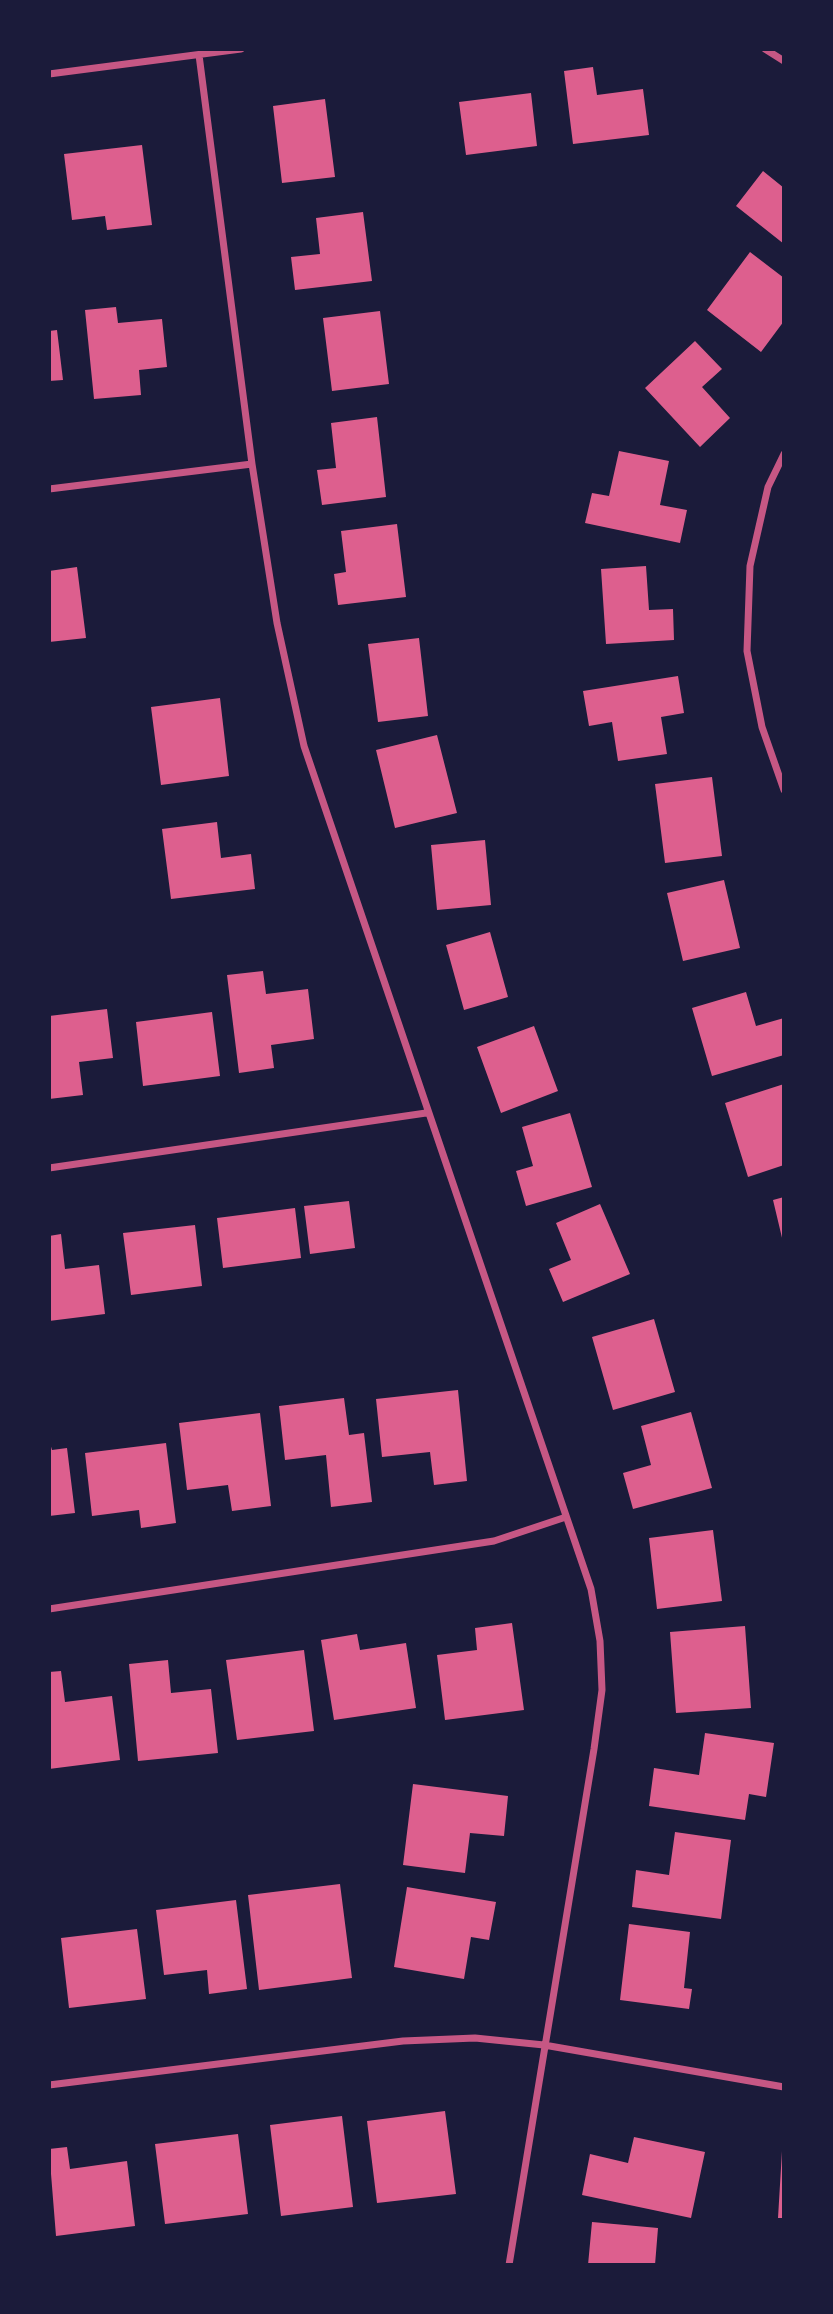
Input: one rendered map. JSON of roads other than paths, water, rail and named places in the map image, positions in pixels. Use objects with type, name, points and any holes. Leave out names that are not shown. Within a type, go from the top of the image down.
[{"type":"street","points":[[49,74],[241,49]]},
{"type":"street","points":[[765,49],[784,61]]},
{"type":"street","points":[[199,55],[251,464],[277,623],[304,746],[426,1113],[590,1589],[600,1641],[602,1690],[509,2265]]},
{"type":"street","points":[[784,454],[768,487],[750,566],[747,651],[762,727],[784,790]]},
{"type":"street","points":[[49,489],[251,464]]},
{"type":"street","points":[[49,1168],[426,1113]]},
{"type":"street","points":[[49,1609],[494,1541],[566,1517]]},
{"type":"street","points":[[49,2085],[403,2041],[475,2038],[544,2045],[784,2087]]}]
